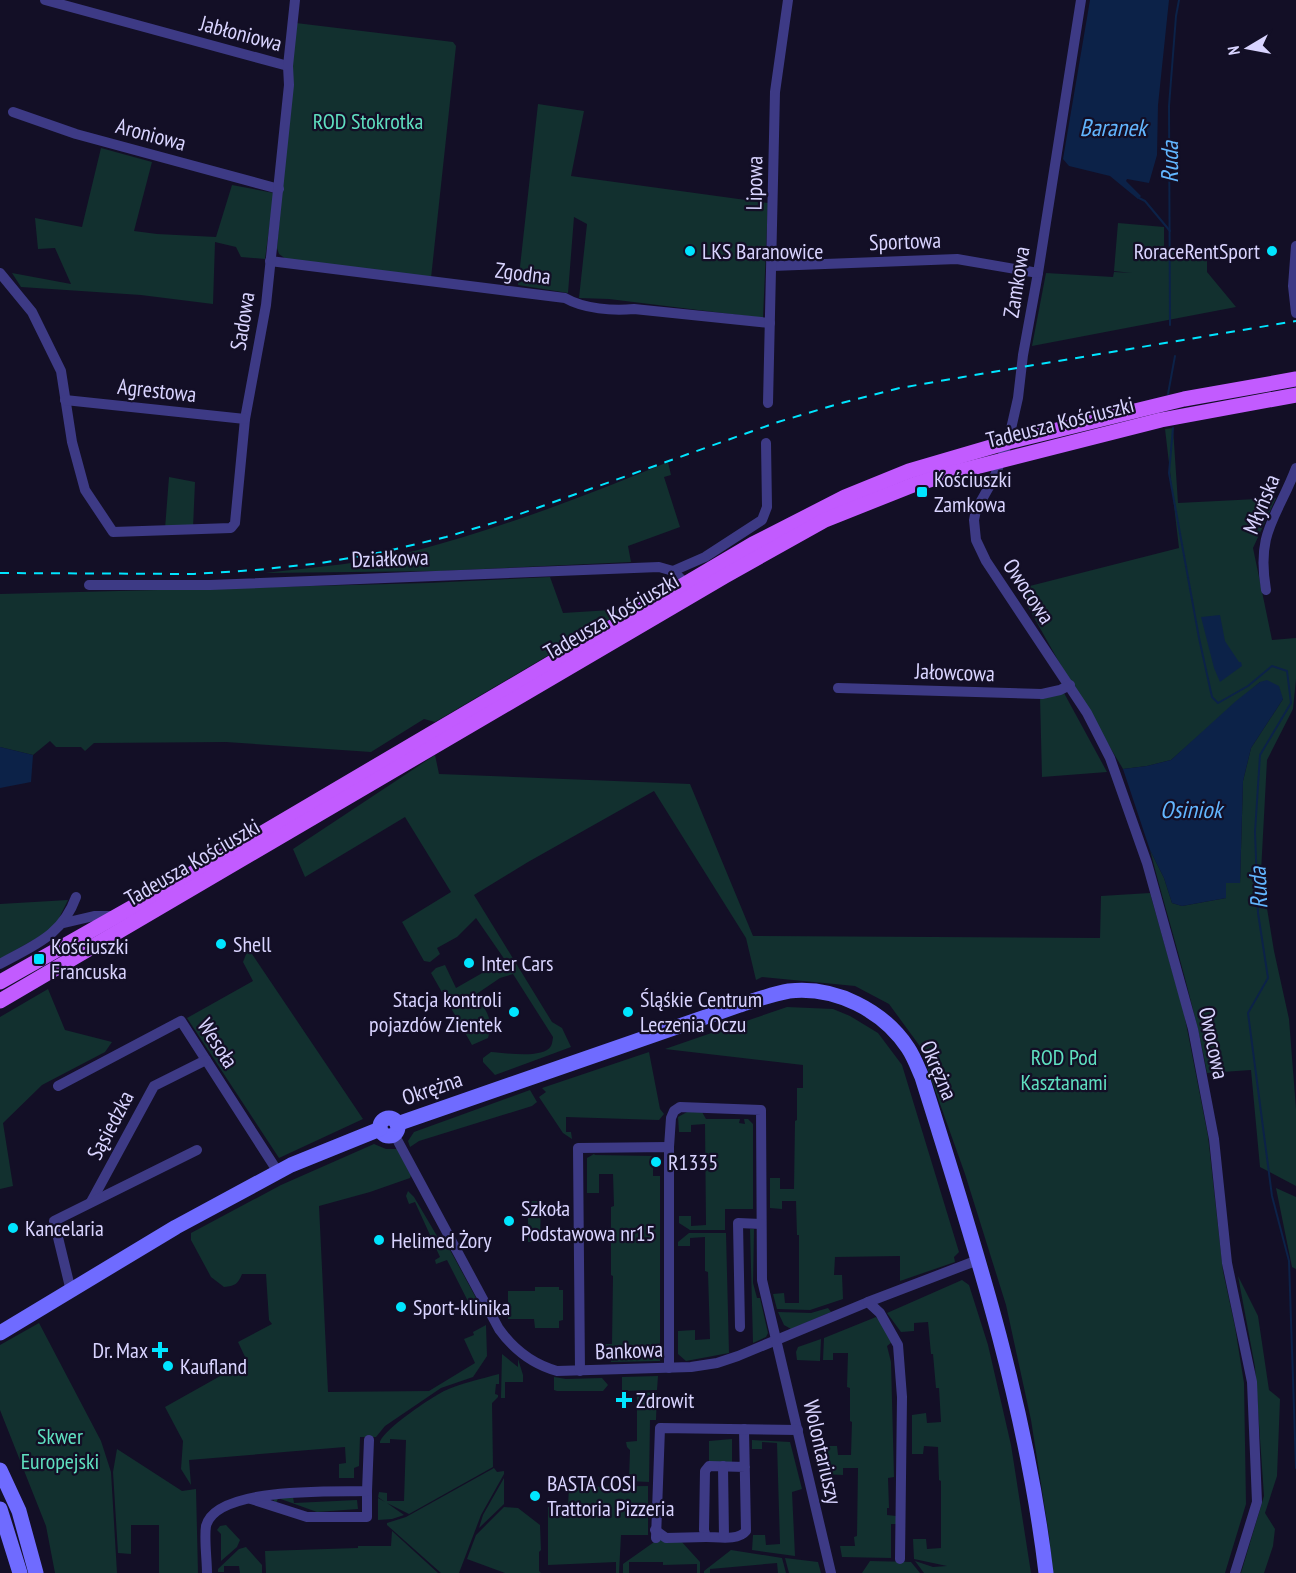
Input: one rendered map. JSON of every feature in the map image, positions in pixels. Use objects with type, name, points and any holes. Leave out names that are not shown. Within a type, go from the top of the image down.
[{"type":"main road","name":"Tadeusza Kościuszki","points":[[0,982],[118,916],[780,530],[845,497],[909,471],[1008,442],[1185,399],[1296,379]]},
{"type":"main road","name":"Tadeusza Kościuszki","points":[[0,1000],[811,527],[913,485],[952,472],[1181,415],[1296,395]]},
{"type":"street","name":"Jabłoniowa","points":[[45,0],[288,66]]},
{"type":"street","name":"Sadowa","points":[[65,399],[72,442],[85,490],[113,532],[231,528],[235,523],[245,419],[266,305],[290,85],[288,66],[294,0]]},
{"type":"street","name":"Lipowa","points":[[768,403],[775,92],[788,0]]},
{"type":"street","name":"Zamkowa","points":[[986,561],[976,540],[974,520],[976,510],[990,488],[1008,442],[1018,398],[1081,0]]},
{"type":"street","name":"Aroniowa","points":[[13,112],[76,134],[279,189]]},
{"type":"street","points":[[1296,246],[1293,286],[1296,313]]},
{"type":"street","name":"Sportowa","points":[[772,266],[957,259],[1038,273]]},
{"type":"street","name":"Zgodna","points":[[270,261],[565,298],[575,304],[620,310],[634,309],[770,323]]},
{"type":"street","points":[[0,273],[32,312],[61,371],[65,399]]},
{"type":"street","name":"Agrestowa","points":[[65,399],[245,419]]},
{"type":"street","points":[[686,584],[673,571],[705,557],[762,520],[767,507],[766,443]]},
{"type":"street","name":"Młyńska","points":[[1266,590],[1263,564],[1268,527],[1296,468]]},
{"type":"street","name":"Owocowa","points":[[986,561],[1070,685],[1110,758],[1147,863],[1193,1029],[1214,1139],[1227,1263],[1252,1383],[1257,1502],[1235,1573]]},
{"type":"street","name":"Działkowa","points":[[89,585],[210,585],[641,567],[659,567],[673,571]]},
{"type":"street","name":"Jałowcowa","points":[[838,688],[1042,694],[1070,685]]},
{"type":"street","points":[[0,964],[51,935],[64,923],[76,897],[77,904],[88,918]]},
{"type":"street","points":[[64,923],[88,918],[118,916]]},
{"type":"street","name":"Okrężna","points":[[0,1333],[176,1227],[335,1145],[390,1129],[767,996],[800,991],[828,993],[865,1007],[886,1022],[909,1048],[922,1077],[1006,1357],[1021,1422],[1042,1537],[1046,1573]]},
{"type":"street","name":"Wesoła","points":[[58,1086],[181,1022],[279,1172]]},
{"type":"street","name":"Sąsiedzka","points":[[91,1203],[154,1086],[206,1060]]},
{"type":"street","name":"Wolontariuszy","points":[[669,1147],[671,1118],[674,1111],[680,1107],[761,1110],[762,1280],[831,1573]]},
{"type":"street","name":"Bankowa","points":[[390,1129],[504,1336],[519,1352],[540,1366],[557,1371],[691,1367],[717,1363],[978,1260]]},
{"type":"street","points":[[580,1371],[578,1148],[669,1147],[669,1368]]},
{"type":"street","name":"Sąsiedzka","points":[[71,1292],[54,1221],[197,1150]]},
{"type":"street","points":[[740,1327],[738,1223],[761,1224]]},
{"type":"street","points":[[868,1302],[880,1313],[898,1345],[902,1397],[903,1479],[900,1559]]},
{"type":"street","points":[[744,1429],[746,1531],[744,1535],[666,1538],[656,1534],[660,1428],[744,1429],[798,1430]]},
{"type":"street","points":[[248,1498],[307,1517],[367,1517],[369,1440]]},
{"type":"street","points":[[706,1537],[704,1530],[705,1471],[709,1466],[745,1467]]},
{"type":"street","points":[[723,1466],[724,1537]]},
{"type":"street","points":[[0,1470],[19,1511],[36,1573]]},
{"type":"street","points":[[207,1573],[207,1526],[214,1512],[248,1498],[274,1493],[367,1491]]},
{"type":"street","points":[[0,1509],[20,1573]]},
{"type":"green space","name":"ROD Stokrotka","points":[[296,23],[453,42],[456,46],[431,278],[286,259],[279,254],[277,248]]},
{"type":"green space","points":[[538,104],[584,111],[571,176],[768,203],[763,318],[609,299],[579,298],[587,224],[574,217],[568,293],[518,285]]},
{"type":"green space","points":[[101,148],[152,162],[134,231],[216,237],[232,185],[274,193],[265,259],[241,257],[236,247],[215,242],[213,304],[141,295],[21,287],[12,273],[71,284],[55,248],[38,249],[35,218],[82,227]]},
{"type":"green space","points":[[1118,223],[1164,227],[1164,253],[1207,250],[1207,272],[1236,307],[1032,346],[1046,273],[1113,277],[1114,272],[1132,273],[1114,271]]},
{"type":"green space","points":[[1173,428],[1178,503],[1276,498],[1253,548],[1272,640],[1296,638],[1296,679],[1293,709],[1267,760],[1261,872],[1274,951],[1289,1019],[1296,1109],[1296,1186],[1260,1167],[1251,1070],[1207,1073],[1188,989],[1150,850],[1164,878],[1172,903],[1182,906],[1226,898],[1226,883],[1240,883],[1243,781],[1251,748],[1283,699],[1260,682],[1171,760],[1123,769],[1018,589],[1179,548],[1165,429]]},
{"type":"green space","points":[[668,462],[671,475],[664,477],[680,527],[628,546],[631,562],[440,571],[265,573],[323,567],[418,550],[545,510]]},
{"type":"green space","points":[[169,477],[195,482],[193,528],[165,529]]},
{"type":"green space","points":[[550,577],[563,613],[627,609],[435,722],[424,719],[371,752],[226,742],[94,743],[85,751],[81,747],[56,747],[50,741],[33,755],[0,747],[0,594],[428,583]]},
{"type":"green space","points":[[1064,693],[1107,772],[1042,777],[1040,697]]},
{"type":"green space","name":"ROD Pod Kasztanami","points":[[435,755],[439,774],[690,784],[753,936],[1100,938],[1101,896],[1150,893],[1184,1013],[1208,1136],[1223,1271],[1244,1383],[1246,1504],[1225,1573],[1053,1573],[1031,1420],[1006,1305],[965,1174],[919,1045],[889,1004],[855,986],[762,977],[756,980],[746,938],[654,791],[474,895],[552,1022],[562,1028],[571,1047],[495,1075],[483,1062],[483,1058],[491,1052],[541,1053],[551,1046],[553,1037],[513,974],[500,978],[475,995],[486,1010],[490,1031],[488,1038],[472,1045],[431,973],[436,968],[445,965],[456,988],[505,960],[476,918],[457,937],[437,948],[440,954],[430,962],[424,961],[402,922],[451,892],[405,817],[305,877],[293,849]]},
{"type":"green space","points":[[68,900],[54,928],[0,959],[0,904]]},
{"type":"green space","points":[[250,951],[363,1119],[279,1158],[187,1018],[253,981],[243,962],[247,952]]},
{"type":"green space","points":[[48,989],[65,1030],[112,1042],[105,1052],[42,1085],[3,1123],[13,1186],[0,1189],[0,1017]]},
{"type":"green space","points":[[787,1007],[833,1009],[850,1016],[878,1033],[902,1065],[959,1252],[954,1257],[955,1262],[900,1281],[900,1256],[835,1257],[834,1275],[842,1275],[843,1299],[810,1310],[777,1309],[773,1294],[784,1293],[785,1303],[799,1303],[799,1235],[797,1235],[796,1201],[782,1201],[782,1209],[770,1208],[770,1178],[780,1178],[780,1189],[794,1189],[797,1088],[803,1088],[803,1065],[665,1049]]},
{"type":"green space","points":[[649,1052],[660,1109],[664,1114],[659,1120],[566,1117],[566,1132],[571,1132],[572,1139],[563,1133],[539,1097],[546,1092],[542,1088]]},
{"type":"green space","points":[[530,1090],[537,1102],[532,1106],[419,1141],[410,1147],[408,1141],[414,1132]]},
{"type":"green space","points":[[687,1112],[702,1112],[706,1119],[740,1119],[739,1123],[745,1124],[744,1119],[748,1119],[753,1124],[753,1209],[725,1209],[725,1230],[690,1230],[679,1223],[679,1216],[691,1216],[691,1226],[706,1225],[705,1124],[691,1125],[691,1132],[679,1132],[678,1117]]},
{"type":"green space","points":[[374,1144],[386,1149],[397,1149],[411,1175],[410,1178],[319,1206],[328,1392],[429,1391],[475,1363],[464,1339],[474,1335],[473,1332],[486,1325],[487,1356],[473,1377],[441,1388],[385,1426],[376,1437],[360,1437],[359,1466],[354,1468],[354,1478],[339,1478],[339,1464],[346,1463],[345,1447],[189,1460],[191,1485],[181,1469],[183,1441],[165,1407],[247,1361],[238,1342],[272,1324],[269,1320],[266,1274],[242,1274],[236,1284],[224,1287],[211,1277],[191,1240],[191,1233],[281,1185]]},
{"type":"green space","points":[[594,1154],[653,1156],[653,1176],[660,1176],[660,1346],[663,1347],[660,1361],[611,1362],[610,1354],[604,1353],[602,1344],[612,1344],[611,1207],[614,1206],[613,1174],[599,1174],[599,1193],[587,1193],[587,1158]]},
{"type":"green space","points":[[1276,1188],[1296,1197],[1296,1269],[1292,1267]]},
{"type":"green space","points":[[408,1191],[437,1236],[443,1237],[482,1309],[479,1317],[476,1317],[447,1260],[436,1264],[435,1260],[440,1257],[415,1202],[409,1204],[406,1196]]},
{"type":"green space","points":[[528,1201],[541,1201],[540,1242],[528,1242],[528,1218],[531,1218],[531,1212],[528,1212]]},
{"type":"green space","points":[[750,1229],[754,1229],[753,1283],[757,1298],[760,1298],[768,1333],[766,1337],[753,1343]]},
{"type":"green space","points":[[689,1233],[726,1233],[729,1353],[686,1361],[678,1354],[678,1331],[695,1330],[695,1340],[710,1339],[705,1237],[690,1238],[690,1246],[678,1246],[678,1242]]},
{"type":"green space","points":[[1238,1276],[1258,1316],[1269,1390],[1280,1399],[1277,1476],[1265,1513],[1275,1529],[1273,1546],[1264,1573],[1241,1573],[1264,1496],[1255,1367]]},
{"type":"green space","points":[[962,1280],[969,1285],[988,1345],[1011,1445],[1031,1573],[924,1573],[915,1561],[933,1567],[947,1566],[914,1559],[913,1539],[926,1539],[927,1549],[941,1548],[941,1481],[939,1480],[938,1447],[924,1446],[923,1454],[912,1454],[912,1415],[926,1413],[927,1423],[941,1422],[939,1388],[936,1388],[928,1322],[914,1323],[914,1331],[901,1332],[887,1313]]},
{"type":"green space","points":[[535,1287],[559,1287],[559,1290],[563,1290],[563,1320],[559,1321],[559,1328],[535,1328],[534,1319],[508,1319],[508,1291],[535,1291]]},
{"type":"green space","points":[[828,1308],[831,1312],[791,1329],[784,1325],[778,1312],[811,1313]]},
{"type":"green space","points":[[876,1317],[884,1326],[892,1342],[887,1346],[891,1362],[894,1477],[888,1478],[889,1508],[887,1508],[887,1515],[896,1516],[899,1524],[891,1524],[891,1558],[842,1557],[840,1546],[855,1546],[854,1537],[857,1536],[858,1468],[843,1468],[843,1475],[823,1474],[817,1446],[837,1446],[838,1455],[851,1455],[852,1422],[850,1421],[850,1388],[847,1387],[848,1353],[833,1353],[833,1360],[823,1360],[824,1338]]},
{"type":"green space","name":"Skwer Europejski","points":[[39,1323],[101,1441],[111,1472],[117,1573],[55,1573],[46,1526],[0,1410],[0,1345]]},
{"type":"green space","points":[[821,1339],[820,1361],[797,1360],[798,1347]]},
{"type":"green space","points":[[502,1354],[518,1367],[518,1359],[523,1375],[523,1382],[505,1382],[505,1398],[501,1398]]},
{"type":"green space","points":[[499,1374],[499,1384],[496,1384],[495,1394],[498,1397],[492,1403],[493,1467],[409,1514],[387,1503],[404,1515],[378,1520],[378,1498],[385,1502],[378,1497],[379,1492],[387,1493],[387,1501],[404,1501],[406,1440],[390,1439],[390,1443],[380,1443],[383,1438],[408,1415],[444,1391]]},
{"type":"green space","points":[[658,1376],[657,1390],[622,1391],[622,1377]]},
{"type":"green space","points":[[554,1377],[602,1378],[608,1385],[603,1391],[557,1391],[554,1390]]},
{"type":"green space","points":[[637,1392],[657,1393],[656,1420],[650,1420],[649,1482],[629,1481],[630,1450],[626,1442],[637,1441]]},
{"type":"green space","points":[[732,1439],[732,1462],[709,1462],[709,1441]]},
{"type":"green space","points":[[752,1440],[790,1442],[802,1489],[792,1492],[795,1556],[752,1550],[753,1535],[765,1535],[766,1545],[780,1544],[777,1443],[762,1442],[762,1449],[752,1449]]},
{"type":"green space","points":[[117,1449],[182,1491],[196,1489],[198,1573],[159,1573],[159,1525],[131,1525],[131,1554],[118,1553],[113,1472]]},
{"type":"green space","points":[[494,1468],[497,1472],[504,1471],[504,1474],[481,1515],[459,1573],[441,1573],[387,1525],[387,1523],[406,1517]]},
{"type":"green space","points":[[504,1478],[504,1504],[479,1528],[483,1515]]},
{"type":"green space","points":[[648,1486],[648,1535],[621,1535],[619,1573],[616,1573],[616,1562],[548,1565],[548,1507],[568,1507],[569,1487]]},
{"type":"green space","points":[[275,1497],[293,1497],[294,1503],[357,1500],[358,1509],[317,1512],[278,1498],[276,1504],[273,1499]]},
{"type":"green space","points":[[504,1507],[518,1508],[540,1525],[539,1571],[541,1573],[505,1573],[467,1559],[476,1535]]},
{"type":"green space","points":[[226,1525],[240,1540],[237,1547],[221,1561],[221,1534],[217,1530],[220,1526]]},
{"type":"green space","points":[[392,1531],[438,1573],[266,1573],[265,1551],[391,1546]]},
{"type":"green space","points":[[657,1540],[680,1540],[700,1562],[700,1573],[697,1573],[697,1564],[663,1565],[663,1562],[629,1562],[629,1573],[623,1573],[623,1564]]},
{"type":"green space","points":[[246,1547],[262,1565],[262,1573],[240,1573],[239,1566],[224,1566],[224,1572],[218,1572],[218,1569],[239,1549]]},
{"type":"green space","points":[[731,1550],[782,1558],[786,1573],[778,1573],[777,1563],[710,1569],[710,1573],[704,1573]]},
{"type":"green space","points":[[785,1558],[818,1562],[821,1573],[789,1573]]},
{"type":"green space","points":[[870,1561],[911,1562],[920,1573],[862,1573]]},
{"type":"water","name":"Baranek","points":[[1090,0],[1169,0],[1158,105],[1157,155],[1149,183],[1127,179],[1126,181],[1141,196],[1138,199],[1110,176],[1069,166],[1063,159]]},
{"type":"water","points":[[1220,615],[1225,641],[1242,666],[1220,682],[1214,668],[1201,617]]},
{"type":"water","name":"Osiniok","points":[[1267,680],[1279,686],[1283,699],[1251,748],[1243,781],[1240,883],[1226,883],[1226,898],[1182,906],[1172,903],[1164,878],[1150,850],[1123,769],[1171,760],[1236,701],[1260,682]]},
{"type":"water","points":[[0,747],[33,755],[31,782],[0,788]]},
{"type":"waterway","name":"Ruda","points":[[1170,325],[1169,106],[1179,0]]},
{"type":"waterway","points":[[1139,198],[1145,201],[1170,231]]},
{"type":"waterway","name":"Ruda","points":[[1168,394],[1175,356]]},
{"type":"waterway","name":"Ruda","points":[[1173,428],[1169,473],[1212,697],[1218,703],[1248,686],[1272,666],[1287,671],[1291,703],[1260,755],[1255,832],[1258,913],[1268,978],[1248,1013],[1272,1196],[1289,1261],[1296,1468]]},
{"type":"railway","points":[[0,573],[194,574],[321,563],[383,552],[446,537],[506,519],[778,422],[900,388],[1296,321]]},
{"type":"place","name":"LKS Baranowice","points":[[690,251]]},
{"type":"place","name":"RoraceRentSport","points":[[1272,251]]},
{"type":"place","name":"Kościuszki Zamkowa","points":[[922,492]]},
{"type":"place","name":"Shell","points":[[221,944]]},
{"type":"place","name":"Kościuszki Francuska","points":[[39,959]]},
{"type":"place","name":"Inter Cars","points":[[469,963]]},
{"type":"place","name":"Stacja kontroli pojazdów Zientek","points":[[514,1012]]},
{"type":"place","name":"Śląśkie Centrum Leczenia Oczu","points":[[628,1012]]},
{"type":"place","name":"R1335","points":[[656,1162]]},
{"type":"place","name":"Szkoła Podstawowa nr15","points":[[509,1221]]},
{"type":"place","name":"Kancelaria","points":[[13,1228]]},
{"type":"place","name":"Helimed Żory","points":[[379,1240]]},
{"type":"place","name":"Sport-klinika","points":[[401,1307]]},
{"type":"place","name":"Dr. Max","points":[[160,1350]]},
{"type":"place","name":"Kaufland","points":[[168,1366]]},
{"type":"place","name":"Zdrowit","points":[[624,1400]]},
{"type":"place","name":"BASTA COSI Trattoria Pizzeria","points":[[535,1496]]}]
